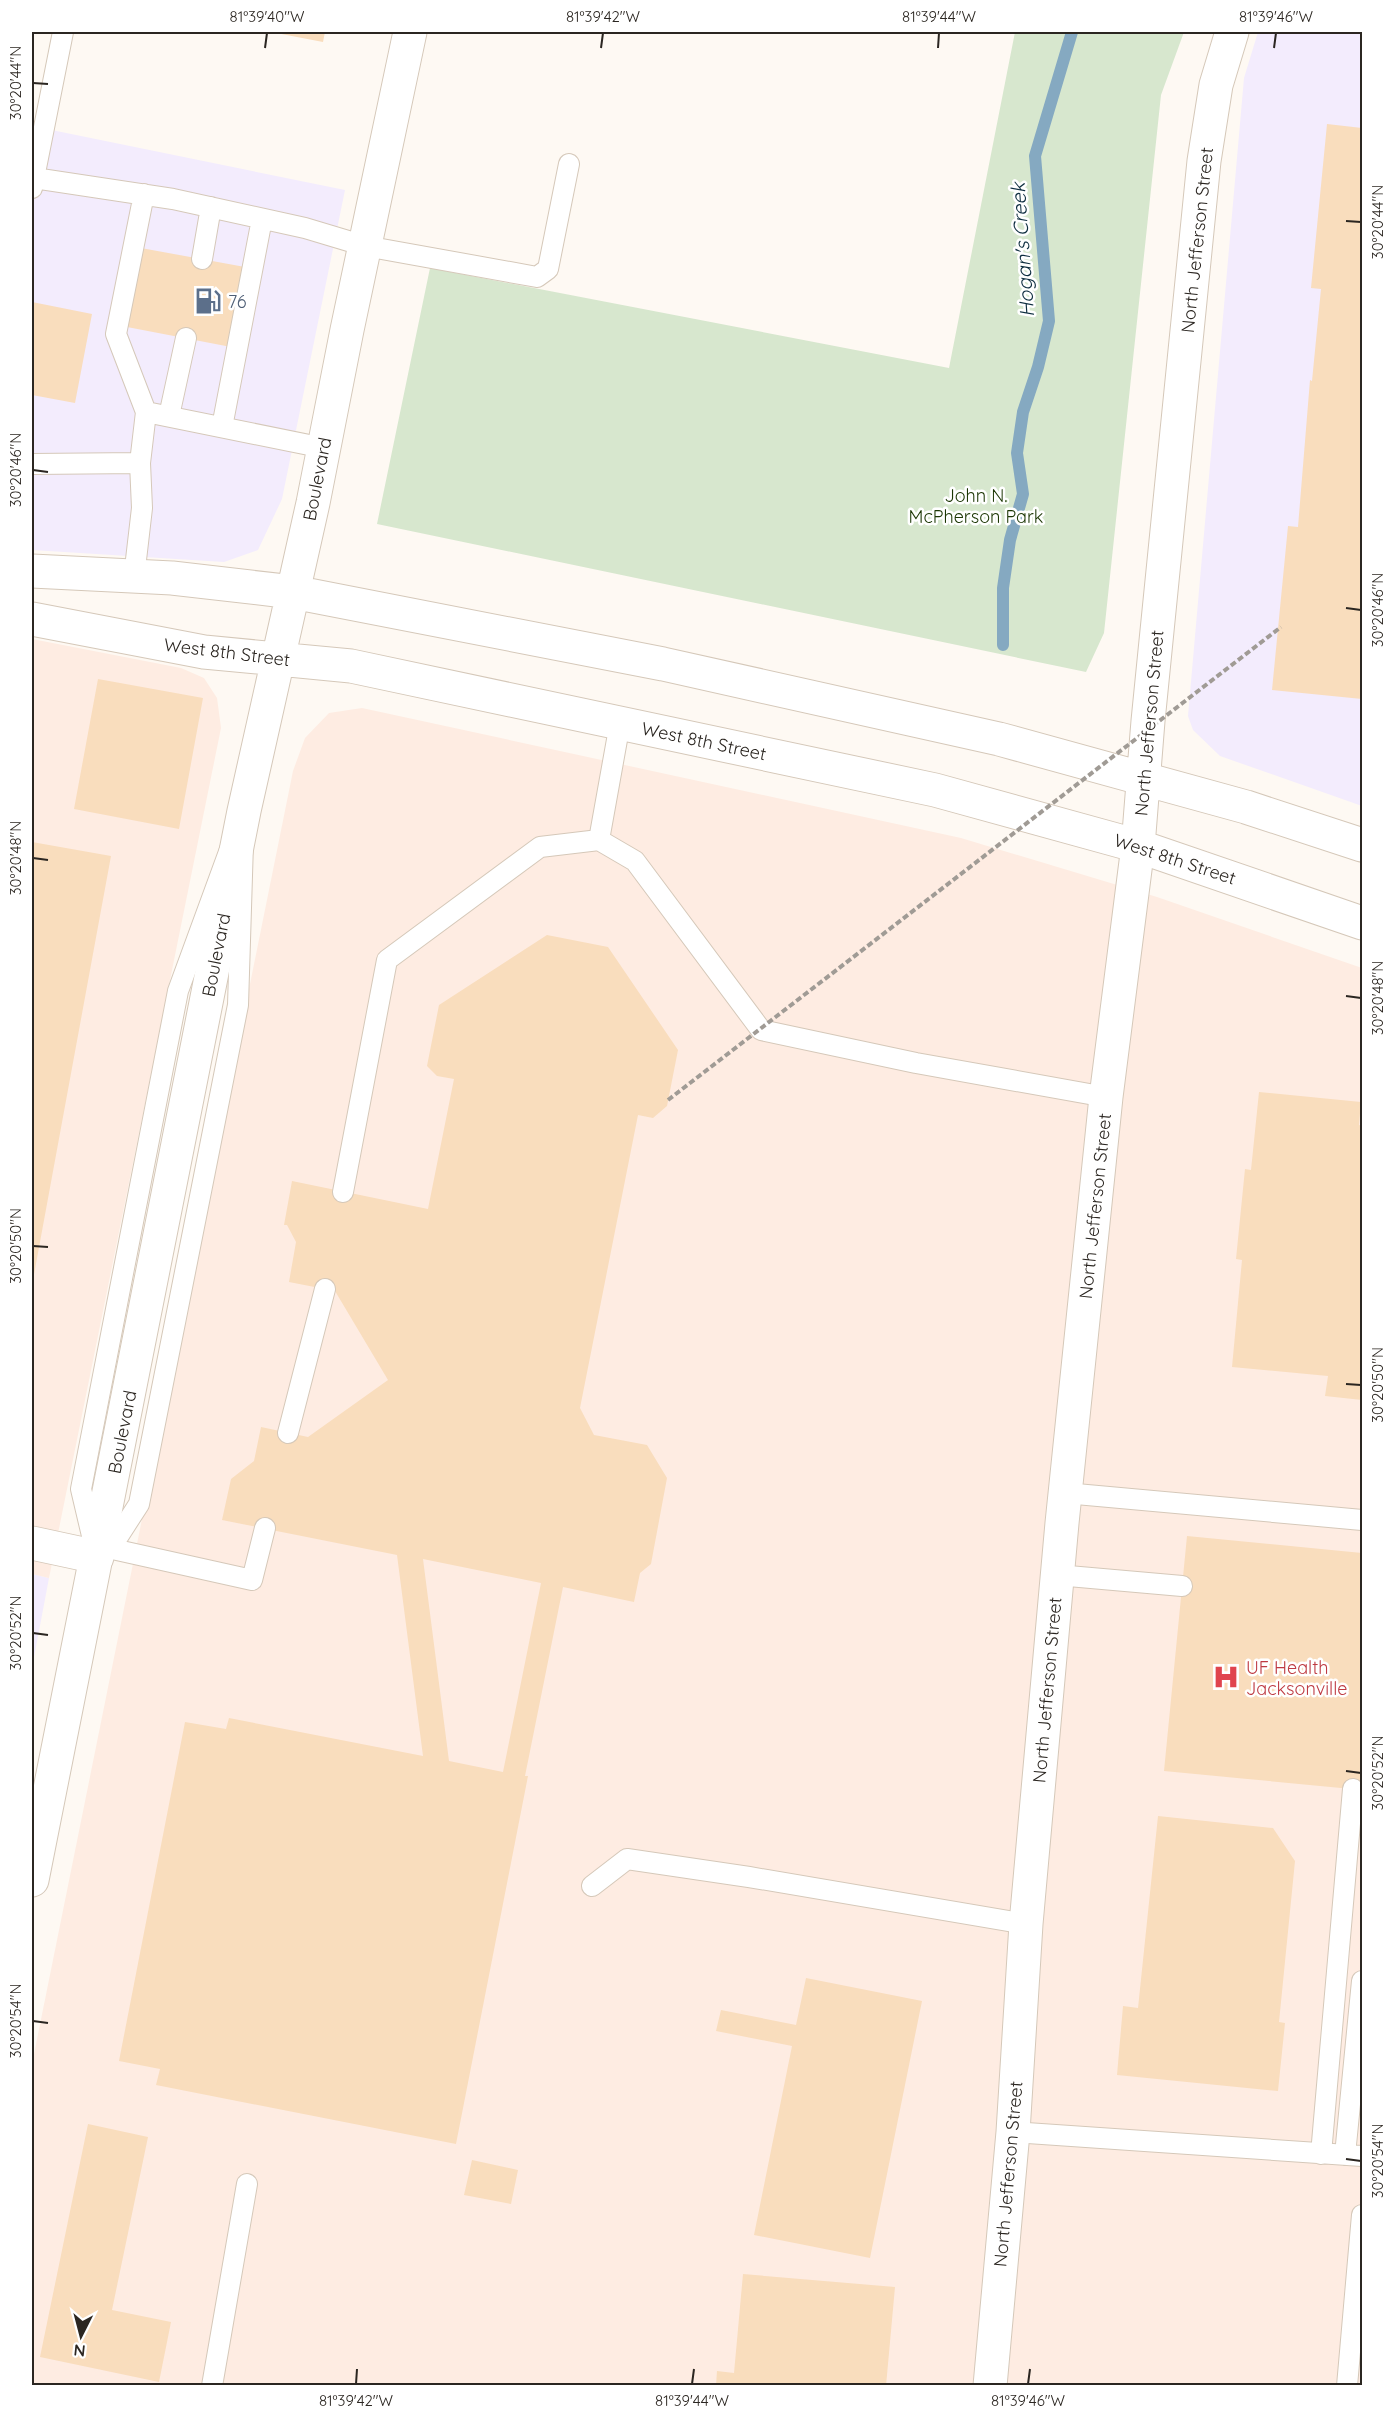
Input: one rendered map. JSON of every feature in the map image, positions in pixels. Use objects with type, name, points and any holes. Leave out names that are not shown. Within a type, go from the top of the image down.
[{"type":"street","name":"Boulevard","points":[[32,1880],[102,1551],[244,811],[324,448],[410,32]]},
{"type":"street","name":"North Jefferson Street","points":[[990,2385],[1013,2132],[1026,1924],[1065,1493],[1106,1097],[1138,846],[1204,161],[1216,85],[1232,32]]},
{"type":"street","points":[[32,571],[207,582],[293,592],[388,609],[798,693],[999,739],[1144,777],[1362,845]]},
{"type":"street","name":"West 8th Street","points":[[32,621],[204,652],[351,666],[935,790],[1138,846],[1362,923]]},
{"type":"street","points":[[32,1543],[102,1551]]},
{"type":"lane","points":[[63,32],[32,183],[144,194],[305,228],[365,246],[537,277],[548,269],[570,164]]},
{"type":"lane","points":[[134,577],[142,508],[140,463],[146,412],[116,334],[144,194]]},
{"type":"lane","points":[[202,259],[211,207]]},
{"type":"lane","points":[[222,427],[262,219]]},
{"type":"lane","points":[[170,416],[186,338]]},
{"type":"lane","points":[[146,412],[324,448]]},
{"type":"lane","points":[[32,464],[140,463]]},
{"type":"lane","points":[[599,840],[620,723]]},
{"type":"lane","points":[[343,1192],[387,960],[540,847],[599,840],[635,861],[761,1030],[916,1063],[1106,1097]]},
{"type":"lane","points":[[288,1433],[325,1289]]},
{"type":"lane","points":[[1065,1493],[1362,1520]]},
{"type":"lane","points":[[102,1551],[252,1580],[265,1528]]},
{"type":"lane","points":[[1057,1575],[1182,1586]]},
{"type":"lane","points":[[1321,2154],[1353,1789]]},
{"type":"lane","points":[[592,1886],[627,1859],[749,1877],[1026,1924]]},
{"type":"lane","points":[[1013,2132],[1354,2155],[1362,1981]]},
{"type":"lane","points":[[212,2385],[247,2184]]},
{"type":"lane","points":[[1347,2385],[1362,2215]]},
{"type":"path","points":[[668,1100],[1281,627]]},
{"type":"shaded area","points":[[1258,32],[1362,32],[1362,806],[1220,756],[1193,730],[1188,716],[1244,78]]},
{"type":"shaded area","points":[[32,126],[345,190],[282,499],[258,550],[224,562],[32,550]]},
{"type":"shaded area","points":[[32,639],[181,668],[204,678],[217,698],[221,728],[49,1578],[32,1574]]},
{"type":"shaded area","points":[[362,708],[961,838],[1157,897],[1362,968],[1362,2385],[32,2386],[32,2064],[293,771],[305,738],[329,713]]},
{"type":"shaded area","points":[[32,1574],[49,1578],[32,1668]]},
{"type":"green space","name":"John N. McPherson Park","points":[[1015,32],[1184,32],[1161,95],[1104,633],[1086,672],[377,524],[430,268],[949,368]]},
{"type":"building","points":[[271,32],[325,32],[323,42]]},
{"type":"building","points":[[1327,124],[1362,128],[1362,699],[1272,690],[1288,526],[1298,527],[1310,380],[1312,381],[1321,289],[1311,288]]},
{"type":"building","points":[[141,248],[245,267],[231,347],[127,327]]},
{"type":"building","points":[[32,302],[92,314],[75,403],[32,395]]},
{"type":"building","points":[[98,679],[203,698],[179,829],[74,809]]},
{"type":"building","points":[[32,842],[111,856],[33,1280],[32,1280]]},
{"type":"building","points":[[547,935],[608,947],[678,1050],[667,1106],[653,1118],[638,1115],[580,1408],[594,1435],[647,1445],[667,1478],[651,1564],[640,1573],[634,1602],[563,1587],[456,2144],[156,2085],[160,2069],[119,2061],[185,1722],[226,1729],[229,1718],[423,1756],[397,1555],[222,1520],[231,1479],[254,1461],[261,1427],[308,1437],[388,1380],[335,1291],[289,1282],[296,1242],[287,1225],[284,1225],[292,1181],[428,1209],[454,1079],[437,1076],[427,1066],[439,1005]],"holes":[[[423,1559],[541,1583],[503,1772],[449,1761]]]},
{"type":"building","points":[[1259,1092],[1361,1102],[1359,1125],[1362,1126],[1362,1400],[1325,1396],[1328,1376],[1232,1367],[1242,1260],[1236,1259],[1245,1169],[1251,1170]]},
{"type":"building","points":[[1187,1536],[1362,1553],[1362,1790],[1164,1771]]},
{"type":"building","points":[[1158,1816],[1273,1828],[1295,1861],[1279,2022],[1285,2023],[1278,2091],[1117,2075],[1123,2006],[1138,2008]]},
{"type":"building","points":[[806,1978],[922,2001],[870,2258],[754,2235],[792,2046],[716,2031],[721,2010],[796,2025]]},
{"type":"building","points":[[88,2124],[148,2137],[112,2310],[171,2322],[159,2382],[40,2357]]},
{"type":"building","points":[[472,2160],[518,2170],[511,2204],[464,2195]]},
{"type":"building","points":[[743,2274],[895,2287],[886,2386],[716,2386],[717,2371],[734,2373]]},
{"type":"waterway","name":"Hogan's Creek","points":[[1003,645],[1003,588],[1010,540],[1023,494],[1017,453],[1023,412],[1038,367],[1049,321],[1035,156],[1072,32]]},
{"type":"place","name":"76","points":[[208,301]]},
{"type":"place","name":"UF Health Jacksonville","points":[[1226,1677]]}]
